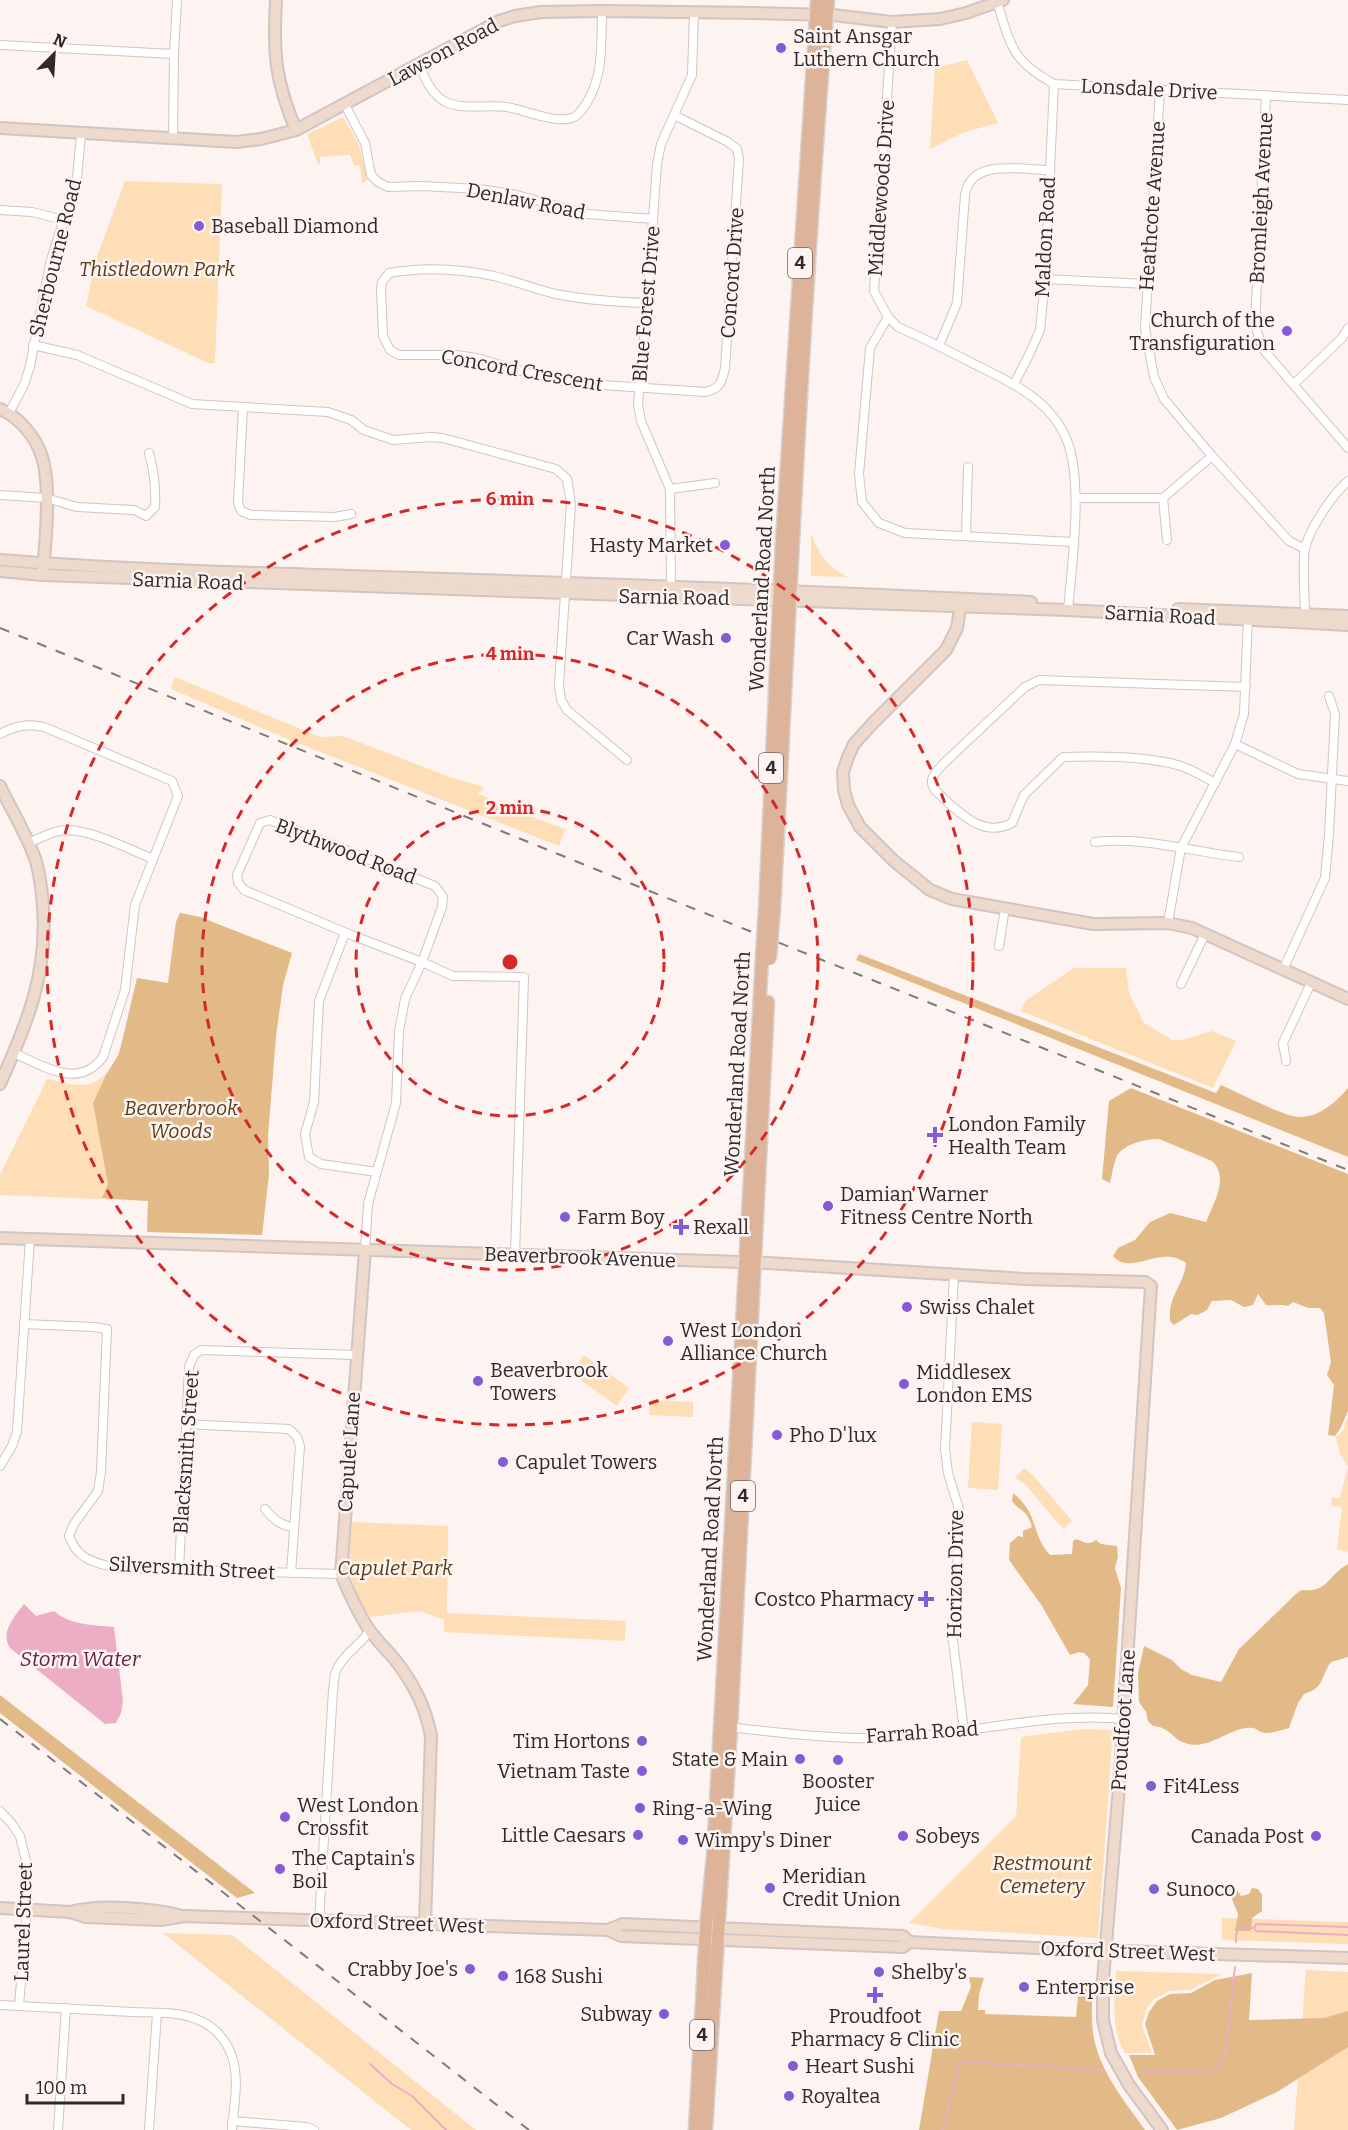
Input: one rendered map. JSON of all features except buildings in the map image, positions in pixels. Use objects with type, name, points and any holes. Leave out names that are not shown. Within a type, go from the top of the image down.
[{"type":"main road","name":"Wonderland Road North","points":[[706,2130],[713,1856],[725,1727],[785,595],[821,15],[817,0]]},
{"type":"main road","name":"Wonderland Road North","points":[[821,15],[828,0]]},
{"type":"main road","name":"Wonderland Road North","points":[[695,2130],[712,1934]]},
{"type":"street","points":[[174,139],[174,54],[177,0]]},
{"type":"street","points":[[276,0],[274,47],[276,69],[284,102],[296,130]]},
{"type":"street","name":"Lawson Road","points":[[0,128],[236,142],[261,139],[296,130],[499,21],[541,12],[821,15],[892,22],[940,19],[1000,1]]},
{"type":"street","name":"Lonsdale Drive","points":[[1000,1],[1017,57],[1036,74],[1054,84],[1348,100]]},
{"type":"street","points":[[420,64],[423,75],[435,94],[446,102],[460,106],[505,107],[561,120],[574,117],[591,96],[598,79],[601,63],[602,11]]},
{"type":"street","name":"Blue Forest Drive","points":[[671,592],[670,489],[641,421],[638,404],[657,164],[661,144],[692,75],[694,12]]},
{"type":"street","name":"Middlewoods Drive","points":[[892,22],[874,291],[888,317],[898,327],[1014,384],[1037,400],[1054,417],[1066,438],[1073,462],[1076,498],[1068,607]]},
{"type":"street","points":[[0,45],[174,54]]},
{"type":"street","name":"Maldon Road","points":[[1014,384],[1040,330],[1045,279],[1054,84]]},
{"type":"street","name":"Heathcote Avenue","points":[[1160,90],[1145,328],[1154,377],[1164,399],[1212,456],[1289,541],[1305,549]]},
{"type":"street","name":"Bromleigh Avenue","points":[[1266,95],[1255,324],[1262,348],[1348,448]]},
{"type":"street","name":"Denlaw Road","points":[[345,105],[365,143],[371,175],[388,187],[478,189],[513,194],[587,214],[653,219]]},
{"type":"street","name":"Concord Drive","points":[[639,387],[705,392],[715,390],[720,384],[725,368],[739,159],[737,149],[728,142],[674,116]]},
{"type":"street","name":"Sherbourne Road","points":[[4,411],[24,385],[30,366],[50,263],[77,178],[81,134]]},
{"type":"street","points":[[939,346],[957,303],[965,195],[970,182],[981,172],[994,168],[1049,170]]},
{"type":"street","points":[[0,210],[32,212],[64,220]]},
{"type":"street","name":"Concord Crescent","points":[[639,387],[573,383],[477,358],[456,355],[399,355],[390,350],[383,336],[381,282],[389,273],[449,270],[495,276],[555,293],[599,300],[647,303]]},
{"type":"street","points":[[1045,279],[1146,284]]},
{"type":"street","points":[[888,317],[870,348],[859,474],[862,502],[879,523],[905,533],[1073,542]]},
{"type":"street","points":[[1294,384],[1342,338],[1348,328]]},
{"type":"street","points":[[33,345],[77,355],[192,404],[328,412],[351,420],[364,430],[393,440],[443,438],[556,469],[567,479],[571,504],[559,686],[561,700],[567,710],[627,760]]},
{"type":"street","points":[[243,408],[238,503],[241,511],[251,515],[335,517],[351,514]]},
{"type":"street","points":[[4,411],[21,423],[33,438],[42,456],[46,477],[42,575]]},
{"type":"street","points":[[0,495],[46,498],[77,507],[134,510],[146,516],[155,507],[156,494],[156,483],[149,453]]},
{"type":"street","points":[[1076,498],[1163,498],[1212,456]]},
{"type":"street","points":[[966,536],[968,467]]},
{"type":"street","points":[[1305,615],[1305,549],[1319,519],[1336,492],[1348,481]]},
{"type":"street","points":[[670,489],[715,483]]},
{"type":"street","points":[[1163,498],[1167,540]]},
{"type":"street","name":"Sarnia Road","points":[[0,560],[44,564],[565,582],[671,592]]},
{"type":"street","name":"Sarnia Road","points":[[0,571],[42,575],[565,594],[671,592],[785,595],[1247,616],[1348,625]]},
{"type":"street","name":"Sarnia Road","points":[[785,595],[960,608],[1068,607]]},
{"type":"street","points":[[960,608],[957,628],[946,650],[854,744],[843,772],[844,790],[848,806],[860,827],[894,861],[930,890],[952,898],[1093,924],[1168,923],[1192,928],[1348,999]]},
{"type":"street","points":[[1168,923],[1181,848],[1235,744],[1244,714],[1247,616]]},
{"type":"street","name":"Sarnia Road","points":[[1247,616],[1348,616]]},
{"type":"street","points":[[1215,783],[1184,767],[1166,762],[1063,757],[1024,795],[1012,823],[998,829],[977,825],[962,816],[933,788],[932,781],[933,776],[942,765],[1025,687],[1039,680],[1246,687]]},
{"type":"street","points":[[1282,970],[1325,878],[1333,779],[1335,714],[1329,696]]},
{"type":"street","points":[[0,734],[22,725],[34,724],[172,781],[178,796],[135,904],[125,990],[103,1057],[87,1072],[75,1075],[47,1068],[14,1053]]},
{"type":"street","points":[[1235,744],[1298,774],[1348,781]]},
{"type":"street","points":[[0,786],[29,843],[36,864],[42,889],[45,932],[35,998],[0,1084]]},
{"type":"street","name":"Blythwood Road","points":[[422,962],[442,907],[443,897],[435,886],[270,820],[260,823],[237,875],[238,882],[244,890],[453,976],[524,977],[515,1255]]},
{"type":"street","points":[[29,843],[57,831],[72,830],[153,859]]},
{"type":"street","points":[[1095,842],[1113,840],[1239,857]]},
{"type":"street","points":[[999,946],[1005,908]]},
{"type":"street","points":[[345,933],[319,1001],[314,1102],[305,1134],[306,1144],[309,1157],[321,1164],[377,1172]]},
{"type":"street","points":[[1181,984],[1205,934]]},
{"type":"street","name":"Capulet Lane","points":[[422,962],[405,999],[399,1031],[396,1103],[368,1204],[341,1574],[357,1609],[418,1694],[427,1715],[431,1736],[425,1924]]},
{"type":"street","points":[[1286,1061],[1283,1043],[1311,983]]},
{"type":"street","name":"Beaverbrook Avenue","points":[[0,1238],[750,1263],[954,1275],[1145,1282],[1151,1286],[1152,1292]]},
{"type":"street","points":[[0,1466],[17,1432],[30,1239]]},
{"type":"street","name":"Horizon Drive","points":[[954,1275],[945,1449],[948,1473],[959,1509],[957,1578],[952,1633],[964,1731]]},
{"type":"street","name":"Proudfoot Lane","points":[[1152,1292],[1144,1378],[1124,1719],[1102,2020],[1111,2053],[1129,2085],[1162,2130]]},
{"type":"street","name":"Silversmith Street","points":[[24,1324],[107,1329],[102,1472],[98,1491],[74,1524],[69,1536],[74,1549],[90,1561],[115,1568],[341,1574]]},
{"type":"street","name":"Blacksmith Street","points":[[179,1570],[189,1367],[194,1355],[201,1350],[356,1355]]},
{"type":"street","points":[[186,1424],[289,1429],[297,1437],[300,1446],[291,1573]]},
{"type":"street","points":[[265,1509],[273,1519],[286,1527],[294,1527]]},
{"type":"street","points":[[319,1921],[336,1670],[348,1654],[364,1640],[370,1630]]},
{"type":"street","name":"Farrah Road","points":[[725,1727],[803,1735],[891,1738],[1085,1716],[1124,1719]]},
{"type":"street","name":"Laurel Street","points":[[0,1811],[17,1830],[25,1849],[27,1864],[27,1909],[19,2006]]},
{"type":"street","name":"Oxford Street West","points":[[0,1908],[70,1912],[86,1917],[160,1920],[185,1916],[608,1930],[621,1936],[712,1934],[903,1947],[909,1942],[1106,1951],[1348,1958]]},
{"type":"street","points":[[0,2005],[157,2013],[195,2018],[210,2026],[229,2049],[234,2063],[232,2130]]},
{"type":"street","points":[[58,2130],[66,2008]]},
{"type":"street","points":[[149,2130],[157,2013]]},
{"type":"street","points":[[232,2121],[307,2127],[314,2130]]},
{"type":"green space","points":[[967,60],[998,123],[965,132],[930,149],[935,68]]},
{"type":"green space","points":[[343,117],[358,143],[368,179],[362,184],[360,165],[354,165],[350,155],[320,157],[320,164],[318,164],[307,134]]},
{"type":"green space","name":"Thistledown Park","points":[[125,181],[222,184],[215,363],[208,363],[86,306],[96,259]]},
{"type":"green space","points":[[811,533],[825,559],[834,569],[848,577],[811,576]]},
{"type":"green space","points":[[175,677],[320,737],[343,736],[455,779],[481,786],[484,788],[478,794],[498,804],[565,829],[559,846],[285,738],[171,689]]},
{"type":"green space","name":"Beaverbrook Woods","points":[[180,913],[200,917],[292,953],[283,985],[276,1036],[268,1135],[269,1174],[262,1235],[147,1232],[148,1201],[0,1195],[0,1175],[47,1079],[80,1085],[97,1081],[117,1058],[128,1024],[137,978],[168,983],[176,922]]},
{"type":"green space","name":"Beaverbrook Woods","points":[[180,913],[200,917],[292,953],[283,985],[276,1036],[268,1135],[269,1174],[262,1235],[147,1232],[148,1201],[102,1198],[108,1184],[93,1103],[119,1054],[137,978],[168,983],[176,922]]},
{"type":"green space","points":[[859,954],[1216,1093],[1221,1085],[1271,1108],[1298,1117],[1320,1112],[1348,1088],[1348,1157],[856,960]]},
{"type":"green space","points":[[1074,968],[1126,968],[1129,993],[1144,1023],[1172,1040],[1182,1040],[1212,1031],[1236,1041],[1213,1088],[1021,1011],[1025,1001]]},
{"type":"green space","points":[[1131,1088],[1348,1174],[1348,1411],[1335,1436],[1328,1435],[1334,1385],[1327,1375],[1331,1362],[1324,1313],[1320,1308],[1308,1308],[1293,1302],[1288,1306],[1266,1305],[1258,1294],[1253,1305],[1244,1307],[1231,1300],[1212,1301],[1207,1310],[1198,1315],[1191,1314],[1174,1325],[1170,1321],[1171,1304],[1185,1271],[1186,1263],[1176,1258],[1166,1257],[1129,1263],[1120,1262],[1113,1256],[1118,1248],[1135,1240],[1150,1222],[1170,1213],[1206,1222],[1220,1183],[1220,1175],[1212,1161],[1159,1139],[1141,1141],[1123,1149],[1116,1158],[1110,1183],[1102,1179],[1109,1101]]},
{"type":"green space","points":[[584,1355],[629,1388],[617,1406],[571,1373]]},
{"type":"green space","points":[[650,1400],[693,1402],[693,1417],[649,1415]]},
{"type":"green space","points":[[1348,1415],[1348,1467],[1340,1454],[1336,1437],[1343,1431]]},
{"type":"green space","points":[[972,1422],[1002,1424],[998,1490],[968,1488]]},
{"type":"green space","points":[[1348,1467],[1348,1552],[1337,1549],[1342,1507],[1331,1506],[1332,1498],[1340,1498]]},
{"type":"green space","points":[[1024,1468],[1033,1475],[1072,1521],[1063,1529],[1025,1484],[1015,1478]]},
{"type":"green space","points":[[1013,1493],[1027,1509],[1050,1555],[1072,1554],[1073,1541],[1076,1539],[1088,1543],[1096,1540],[1101,1544],[1117,1546],[1118,1557],[1115,1568],[1121,1588],[1113,1707],[1073,1704],[1088,1685],[1090,1659],[1084,1653],[1079,1652],[1070,1655],[1042,1606],[1009,1560],[1010,1543],[1018,1536],[1023,1537],[1023,1531],[1032,1527],[1026,1514],[1012,1501]]},
{"type":"green space","name":"Capulet Park","points":[[352,1522],[448,1526],[447,1613],[626,1621],[625,1641],[444,1632],[444,1620],[420,1611],[370,1617],[361,1604],[347,1568]]},
{"type":"green space","points":[[1348,1564],[1348,1657],[1331,1662],[1316,1689],[1304,1694],[1298,1703],[1289,1728],[1268,1733],[1254,1728],[1245,1728],[1203,1744],[1194,1745],[1180,1741],[1167,1730],[1153,1726],[1148,1721],[1146,1712],[1139,1702],[1138,1673],[1144,1646],[1172,1660],[1192,1675],[1221,1682],[1239,1649],[1297,1593],[1323,1586]]},
{"type":"green space","points":[[0,1695],[255,1893],[237,1898],[0,1713]]},
{"type":"green space","name":"Restmount Cemetery","points":[[1082,1729],[1113,1730],[1098,1938],[943,1929],[909,1923],[1016,1816],[1021,1737]]},
{"type":"green space","points":[[1252,1888],[1258,1889],[1262,1895],[1262,1911],[1252,1918],[1251,1931],[1235,1931],[1238,1914],[1230,1894],[1237,1890],[1241,1896],[1249,1894]]},
{"type":"green space","points":[[1222,1918],[1348,1922],[1348,1944],[1222,1940]]},
{"type":"green space","points":[[163,1933],[232,1935],[476,2130],[411,2130]]},
{"type":"green space","points":[[1306,1970],[1348,1972],[1348,2130],[1294,2130]]},
{"type":"green space","points":[[1116,1971],[1222,1974],[1190,1990],[1169,1991],[1154,1999],[1146,2010],[1142,2026],[1152,2053],[1125,2053],[1115,2024]]},
{"type":"green space","points":[[1252,1973],[1249,2020],[1324,2018],[1348,2011],[1348,2047],[1277,2092],[1221,2118],[1177,2130],[1138,2077],[1129,2055],[1155,2055],[1145,2024],[1149,2012],[1157,2001],[1170,1994],[1191,1993],[1215,1980]]},
{"type":"green space","points":[[969,1977],[984,1978],[979,1994],[978,2010],[985,2010],[985,2014],[1076,2017],[1079,1986],[1093,1985],[1092,2026],[1100,2059],[1113,2084],[1145,2130],[919,2130],[939,2011],[961,2011],[971,1987]]},
{"type":"water","name":"Storm Water","points":[[24,1604],[36,1616],[54,1611],[74,1622],[114,1627],[123,1701],[116,1723],[105,1724],[10,1648],[7,1642],[7,1630]]},
{"type":"waterway","points":[[1254,1928],[1256,1924],[1348,1927]]},
{"type":"waterway","points":[[1236,1942],[1239,1927],[1254,1928],[1256,1931],[1348,1935]]},
{"type":"waterway","points":[[1141,2072],[1208,2071],[1219,2066],[1225,2055],[1235,1967]]},
{"type":"waterway","points":[[943,2130],[959,2065],[965,2062],[1101,2070]]},
{"type":"waterway","points":[[370,2064],[392,2084],[412,2096],[446,2130]]},
{"type":"railway","points":[[0,628],[1348,1170]]},
{"type":"railway","points":[[0,1719],[529,2130]]},
{"type":"place","name":"Saint Ansgar Luthern Church","points":[[781,48]]},
{"type":"place","name":"Baseball Diamond","points":[[199,226]]},
{"type":"place","name":"Church of the Transfiguration","points":[[1287,331]]},
{"type":"place","name":"Hasty Market","points":[[725,545]]},
{"type":"place","name":"Car Wash","points":[[726,638]]},
{"type":"place","name":"London Family Health Team","points":[[935,1135]]},
{"type":"place","name":"Damian Warner Fitness Centre North","points":[[828,1206]]},
{"type":"place","name":"Farm Boy","points":[[565,1217]]},
{"type":"place","name":"Rexall","points":[[681,1227]]},
{"type":"place","name":"Swiss Chalet","points":[[907,1307]]},
{"type":"place","name":"West London Alliance Church","points":[[668,1341]]},
{"type":"place","name":"Beaverbrook Towers","points":[[478,1381]]},
{"type":"place","name":"Middlesex London EMS","points":[[904,1384]]},
{"type":"place","name":"Pho D'lux","points":[[777,1435]]},
{"type":"place","name":"Capulet Towers","points":[[503,1462]]},
{"type":"place","name":"Costco Pharmacy","points":[[926,1599]]},
{"type":"place","name":"Tim Hortons","points":[[642,1741]]},
{"type":"place","name":"State & Main","points":[[800,1759]]},
{"type":"place","name":"Booster Juice","points":[[838,1760]]},
{"type":"place","name":"Vietnam Taste","points":[[642,1771]]},
{"type":"place","name":"Fit4Less","points":[[1151,1786]]},
{"type":"place","name":"Ring-a-Wing","points":[[640,1808]]},
{"type":"place","name":"West London Crossfit","points":[[285,1817]]},
{"type":"place","name":"Little Caesars","points":[[638,1835]]},
{"type":"place","name":"Sobeys","points":[[903,1836]]},
{"type":"place","name":"Canada Post","points":[[1316,1836]]},
{"type":"place","name":"Wimpy's Diner","points":[[683,1840]]},
{"type":"place","name":"The Captain's Boil","points":[[280,1869]]},
{"type":"place","name":"Meridian Credit Union","points":[[770,1888]]},
{"type":"place","name":"Sunoco","points":[[1154,1889]]},
{"type":"place","name":"Crabby Joe's","points":[[470,1969]]},
{"type":"place","name":"Shelby's","points":[[879,1972]]},
{"type":"place","name":"168 Sushi","points":[[503,1976]]},
{"type":"place","name":"Enterprise","points":[[1024,1987]]},
{"type":"place","name":"Proudfoot Pharmacy & Clinic","points":[[875,1995]]},
{"type":"place","name":"Subway","points":[[664,2014]]},
{"type":"place","name":"Heart Sushi","points":[[793,2066]]},
{"type":"place","name":"Royaltea","points":[[789,2096]]}]
